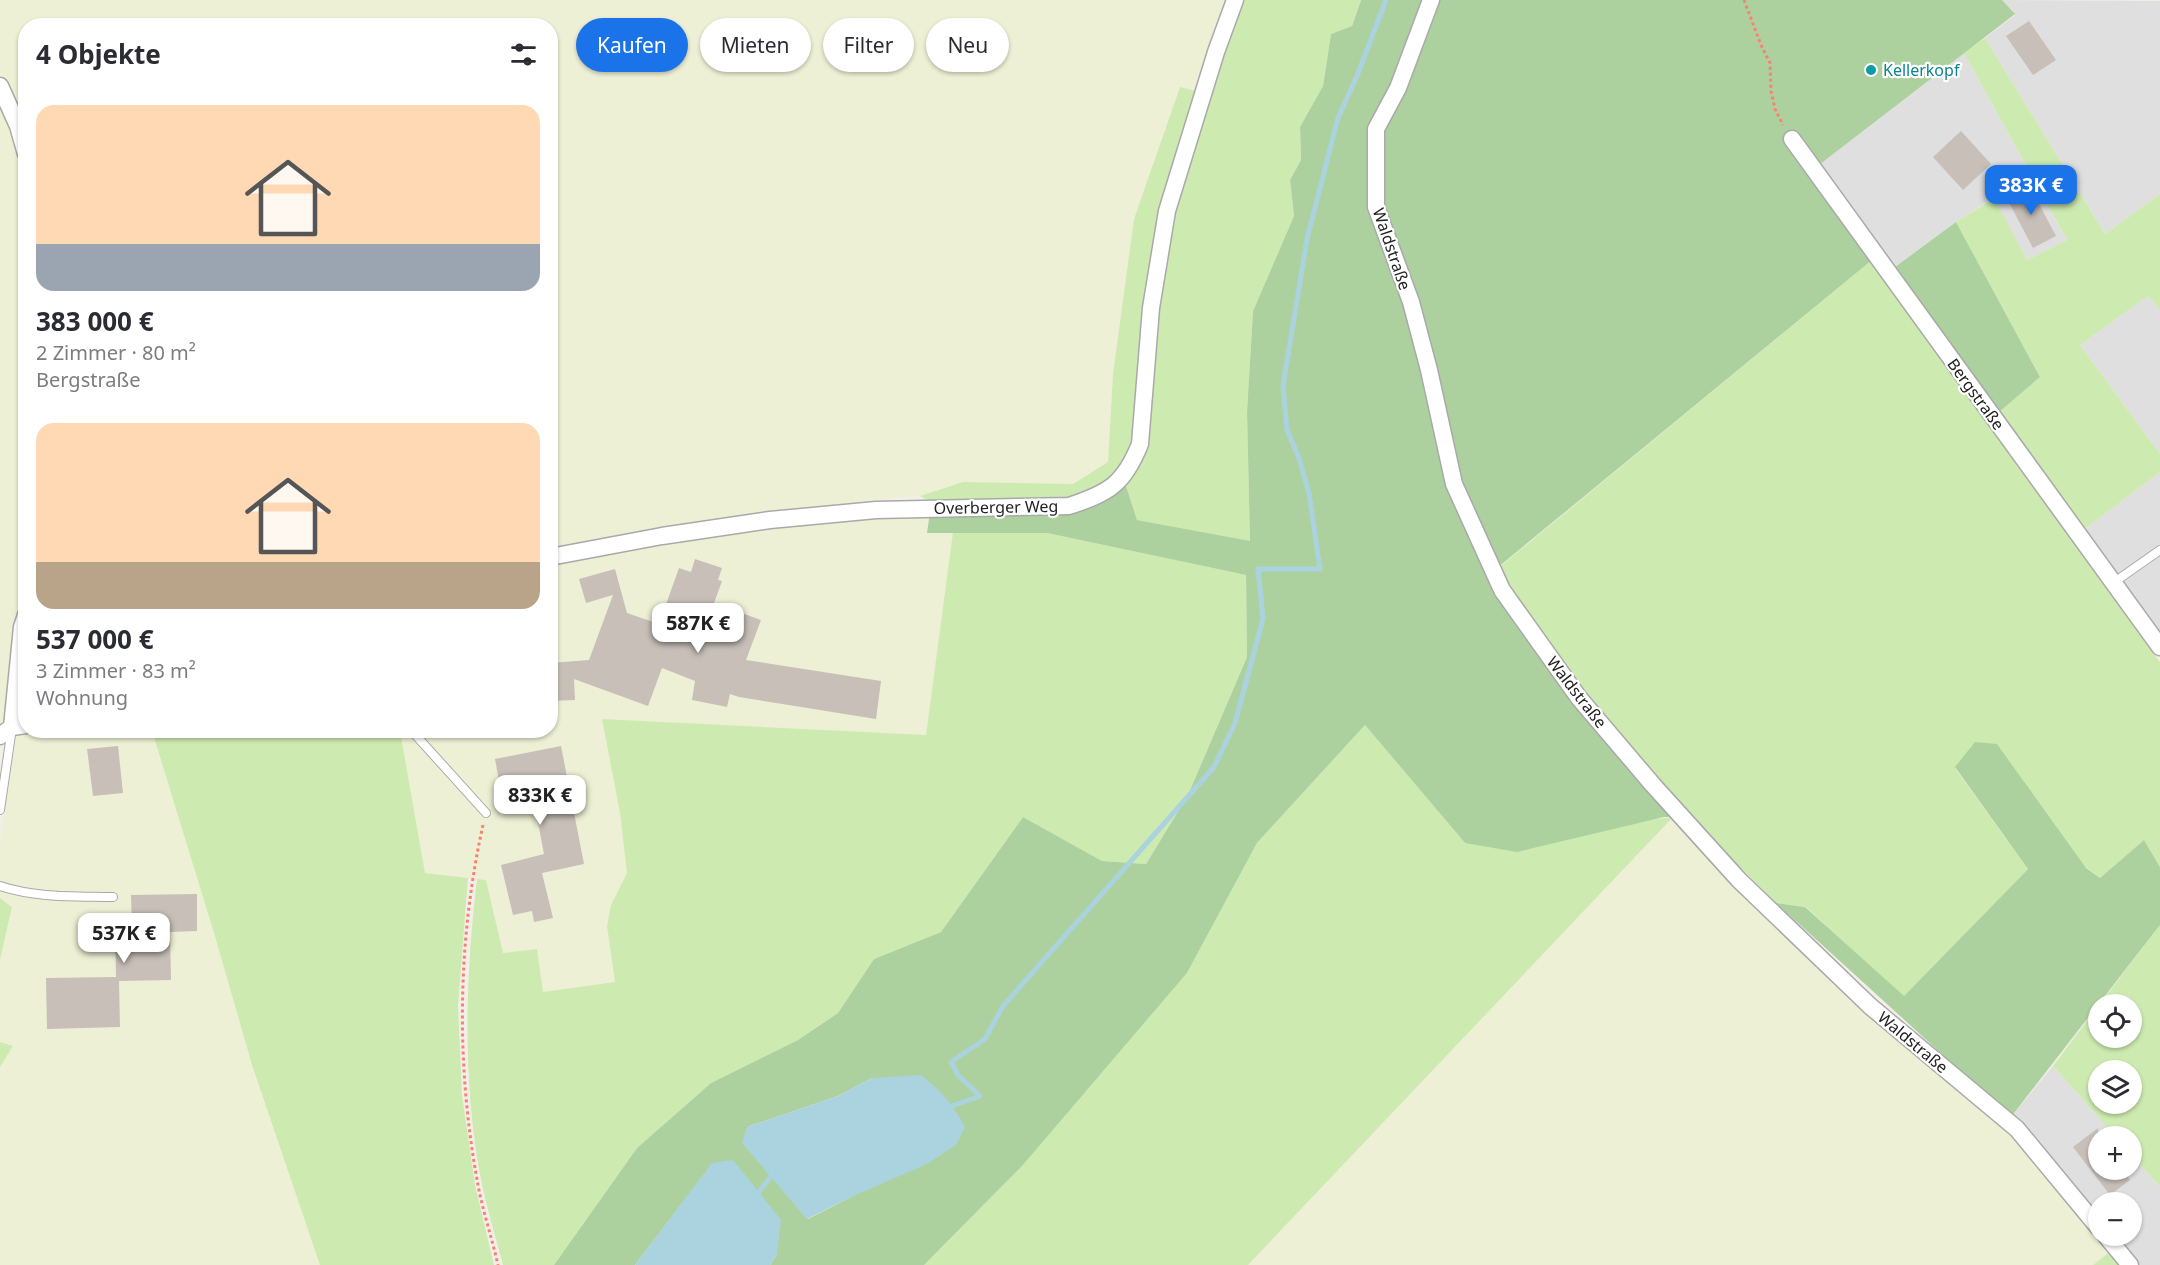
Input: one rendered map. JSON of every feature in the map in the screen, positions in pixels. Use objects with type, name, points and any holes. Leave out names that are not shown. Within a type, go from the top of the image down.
[{"type":"street","name":"Overberger Weg","points":[[558,556],[662,536],[759,522],[876,510],[1069,506],[1099,496],[1120,480],[1132,465],[1140,444],[1151,309],[1167,211],[1216,52],[1235,0]]},
{"type":"street","name":"Waldstraße","points":[[1431,0],[1398,88],[1376,129],[1376,207],[1411,302],[1429,370],[1454,484],[1502,590],[1579,698],[1653,785],[1739,880],[1870,1006],[2017,1129],[2088,1215]]},
{"type":"street","points":[[0,86],[18,126]]},
{"type":"street","name":"Bergstraße","points":[[1792,139],[2160,647]]},
{"type":"street","points":[[13,729],[18,672]]},
{"type":"street","points":[[2114,1246],[2130,1265]]},
{"type":"lane","points":[[2113,583],[2160,550]]},
{"type":"lane","points":[[0,810],[13,729]]},
{"type":"lane","points":[[418,738],[486,813]]},
{"type":"lane","points":[[0,886],[42,896],[113,897]]},
{"type":"path","points":[[1744,0],[1770,63],[1771,92],[1775,109],[1792,139]]},
{"type":"path","points":[[486,813],[474,864],[462,1008],[466,1095],[478,1186],[498,1265]]},
{"type":"shaded area","points":[[2002,0],[2160,1],[2160,194],[2105,234],[1985,38],[2015,15]]},
{"type":"shaded area","points":[[1964,53],[2067,240],[2027,260],[1993,198],[1895,267],[1819,165]]},
{"type":"shaded area","points":[[2148,296],[2160,310],[2160,454],[2080,345]]},
{"type":"shaded area","points":[[2160,472],[2160,647],[2081,532]]},
{"type":"shaded area","points":[[2053,1066],[2088,1105],[2088,1114],[2096,1114],[2106,1126],[2088,1126],[2088,1180],[2142,1180],[2142,1166],[2160,1187],[2160,1265],[2138,1265],[2123,1246],[2142,1246],[2142,1192],[2088,1192],[2088,1205],[2011,1117]]},
{"type":"green space","points":[[0,0],[1230,0],[1196,91],[1180,87],[1134,219],[1113,374],[1108,462],[1073,484],[963,482],[920,496],[659,528],[558,550],[558,18],[18,18],[18,118],[0,74]]},
{"type":"green space","points":[[1240,0],[1361,0],[1352,26],[1331,34],[1323,86],[1300,127],[1301,160],[1290,180],[1294,216],[1253,311],[1247,412],[1250,542],[1137,520],[1125,483],[1135,467],[1170,211]]},
{"type":"green space","points":[[1361,0],[1428,0],[1396,88],[1372,172],[1409,304],[1451,486],[1500,593],[1673,817],[1664,817],[1517,852],[1465,843],[1365,725],[1257,843],[1187,973],[1023,1165],[924,1265],[770,1265],[777,1254],[712,1164],[635,1265],[554,1265],[637,1148],[711,1083],[798,1040],[838,1013],[874,959],[941,932],[1023,817],[1102,861],[1146,864],[1188,795],[1247,657],[1246,575],[1047,533],[927,533],[930,512],[1070,509],[1125,483],[1137,520],[1250,541],[1247,412],[1253,311],[1294,216],[1290,180],[1301,160],[1300,127],[1323,86],[1331,34],[1352,26]],"holes":[[[872,1078],[851,1197],[808,1219],[747,1127],[838,1096]]]},
{"type":"green space","points":[[1434,0],[2002,0],[2015,14],[1819,165],[1797,131],[1783,140],[1872,260],[1497,568],[1457,483],[1379,206],[1378,130]]},
{"type":"green space","points":[[1985,38],[2105,234],[2160,194],[2160,310],[2148,296],[2080,345],[2160,454],[2160,472],[2081,532],[1998,413],[2040,377],[1956,222],[1994,198],[2027,260],[2067,240],[1964,53]]},
{"type":"green space","points":[[1180,87],[1196,91],[1163,208],[1136,442],[1117,478],[1068,501],[932,503],[920,496],[963,482],[1073,484],[1108,462],[1113,374],[1134,219]]},
{"type":"green space","points":[[0,99],[18,144],[18,621],[8,725],[0,731]]},
{"type":"green space","points":[[1956,222],[2040,377],[1998,413],[1895,267]]},
{"type":"green space","points":[[1872,260],[2160,662],[2160,867],[2144,840],[2100,878],[1955,768],[2028,869],[1903,997],[1806,907],[1776,903],[1657,783],[1583,695],[1497,569]]},
{"type":"green space","points":[[930,512],[927,532],[953,532],[926,736],[602,719],[620,813],[627,874],[611,905],[607,926],[615,982],[543,992],[503,953],[486,880],[425,874],[401,738],[558,738],[558,563],[771,526]]},
{"type":"green space","points":[[953,532],[1047,533],[1246,575],[1247,657],[1188,795],[1146,864],[1102,861],[1023,817],[941,932],[874,959],[838,1013],[798,1040],[711,1083],[637,1148],[554,1265],[503,1265],[482,1185],[468,1070],[468,994],[477,879],[486,880],[503,953],[537,949],[543,992],[615,982],[607,926],[611,905],[627,873],[620,813],[602,719],[926,735]]},
{"type":"green space","points":[[1365,725],[1465,843],[1673,817],[1248,1265],[924,1265],[1023,1165],[1187,973],[1257,843]]},
{"type":"green space","points":[[17,731],[18,738],[154,738],[252,1065],[320,1265],[0,1265],[0,1067],[13,1046],[0,1042],[0,960],[12,908],[0,898],[0,840]]},
{"type":"green space","points":[[154,738],[401,738],[425,873],[468,878],[458,1006],[462,1095],[475,1185],[494,1265],[320,1265],[252,1065]]},
{"type":"green space","points":[[1975,742],[1997,744],[2086,868],[2100,878],[2144,840],[2160,867],[2160,925],[2106,994],[2088,994],[2088,1018],[2011,1117],[1776,903],[1805,907],[1904,996],[2028,869],[1955,767]]},
{"type":"green space","points":[[1673,817],[2015,1133],[2088,1221],[2088,1246],[2109,1246],[2112,1250],[2093,1265],[1248,1265]]},
{"type":"green space","points":[[0,898],[12,907],[0,960]]},
{"type":"green space","points":[[2160,925],[2160,1187],[2142,1166],[2142,1126],[2106,1126],[2096,1114],[2142,1114],[2142,1060],[2088,1060],[2088,1105],[2053,1066],[2088,1019],[2088,1048],[2142,1048],[2142,994],[2107,994]]},
{"type":"green space","points":[[0,1042],[13,1046],[0,1067]]},
{"type":"green space","points":[[2112,1250],[2124,1265],[2093,1265]]},
{"type":"water","points":[[921,1075],[946,1098],[965,1127],[956,1145],[927,1164],[807,1219],[742,1143],[747,1127],[838,1096],[872,1078]]},
{"type":"water","points":[[733,1160],[781,1220],[777,1254],[770,1265],[635,1265],[712,1163]]},
{"type":"building","points":[[2029,21],[2056,60],[2033,75],[2006,36]]},
{"type":"building","points":[[1961,131],[1991,164],[1963,190],[1933,157]]},
{"type":"building","points":[[2029,185],[2056,236],[2033,248],[2006,197]]},
{"type":"building","points":[[695,559],[722,568],[718,580],[722,581],[714,603],[761,620],[746,660],[881,681],[876,719],[730,694],[727,707],[692,700],[695,681],[662,668],[648,706],[574,679],[575,700],[558,701],[558,662],[589,660],[613,595],[586,603],[579,579],[615,569],[627,613],[659,624],[679,568],[691,572]]},
{"type":"building","points":[[118,746],[123,793],[93,796],[87,749]]},
{"type":"building","points":[[561,746],[584,864],[542,873],[553,918],[534,922],[532,911],[513,915],[501,865],[544,854],[533,797],[503,803],[495,759]]},
{"type":"building","points":[[197,894],[197,931],[170,932],[171,980],[119,981],[120,1027],[47,1029],[46,978],[116,977],[115,929],[132,929],[131,895]]},
{"type":"building","points":[[2088,1136],[2088,1166],[2073,1147]]},
{"type":"building","points":[[2098,1180],[2130,1180],[2114,1192],[2108,1192]]},
{"type":"waterway","points":[[949,1107],[980,1096],[958,1075],[951,1062],[985,1039],[1003,1006],[1214,767],[1235,723],[1263,619],[1258,569],[1320,569],[1309,493],[1299,458],[1287,430],[1283,386],[1307,239],[1338,118],[1386,0]]},
{"type":"waterway","points":[[755,1197],[775,1171]]},
{"type":"place","name":"Kellerkopf","points":[[1871,70]]}]
